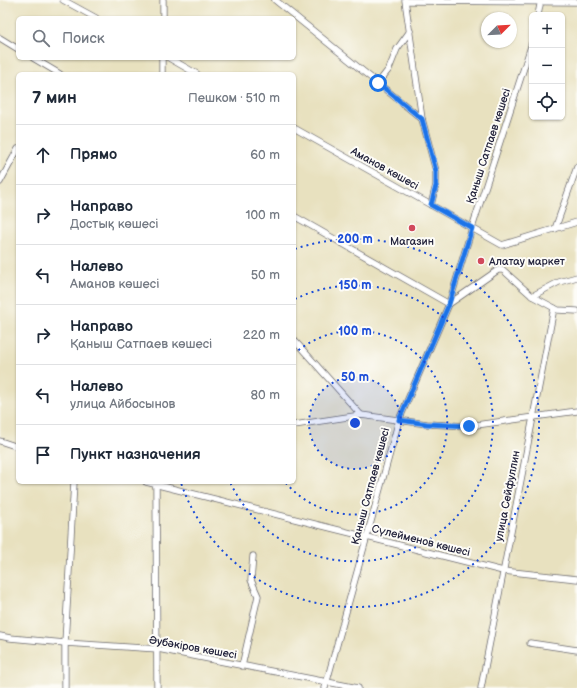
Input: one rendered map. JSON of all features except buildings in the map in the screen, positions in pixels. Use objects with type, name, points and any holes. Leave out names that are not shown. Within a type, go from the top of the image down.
[{"type":"street","points":[[63,0],[92,16]]},
{"type":"street","points":[[163,0],[163,16]]},
{"type":"street","points":[[275,0],[295,16]]},
{"type":"street","points":[[431,205],[436,186],[436,171],[422,119],[405,0],[577,2]]},
{"type":"street","points":[[539,12],[541,1]]},
{"type":"street","points":[[296,17],[422,119]]},
{"type":"street","points":[[378,83],[389,69],[396,48],[410,31]]},
{"type":"street","points":[[0,38],[16,48]]},
{"type":"street","name":"Қаныш Сатпаев көшесі","points":[[325,688],[399,420],[449,304],[531,48]]},
{"type":"street","points":[[37,60],[56,72]]},
{"type":"street","points":[[162,60],[162,72]]},
{"type":"street","points":[[172,60],[194,72]]},
{"type":"street","name":"Аманов көшесі","points":[[296,129],[472,228],[506,245],[577,222]]},
{"type":"street","points":[[0,182],[16,153]]},
{"type":"street","points":[[555,229],[577,167]]},
{"type":"street","points":[[296,217],[449,304],[498,270],[503,270],[532,296],[558,310],[577,311]]},
{"type":"street","points":[[532,296],[559,282],[577,277]]},
{"type":"street","name":"улица Сейфуллин","points":[[481,688],[554,308]]},
{"type":"street","points":[[296,342],[362,415]]},
{"type":"street","points":[[296,425],[362,415],[427,424],[469,426],[577,411]]},
{"type":"street","points":[[0,441],[16,446]]},
{"type":"street","points":[[65,688],[65,643],[74,484]]},
{"type":"street","points":[[156,484],[157,688]]},
{"type":"street","name":"Сүлейменов көшесі","points":[[160,484],[503,571],[577,578]]},
{"type":"street","points":[[242,666],[258,596],[251,580],[253,556]]},
{"type":"street","name":"Әубәкіров көшесі","points":[[0,636],[65,643],[158,649],[358,688]]},
{"type":"street","points":[[530,643],[577,650]]},
{"type":"place","name":"Магазин","points":[[412,228]]},
{"type":"place","name":"Алатау маркет","points":[[481,261]]},
{"type":"route","points":[[378,83],[422,119],[436,171],[436,186],[431,205],[472,228],[449,304],[399,420],[427,424],[469,426]]}]
